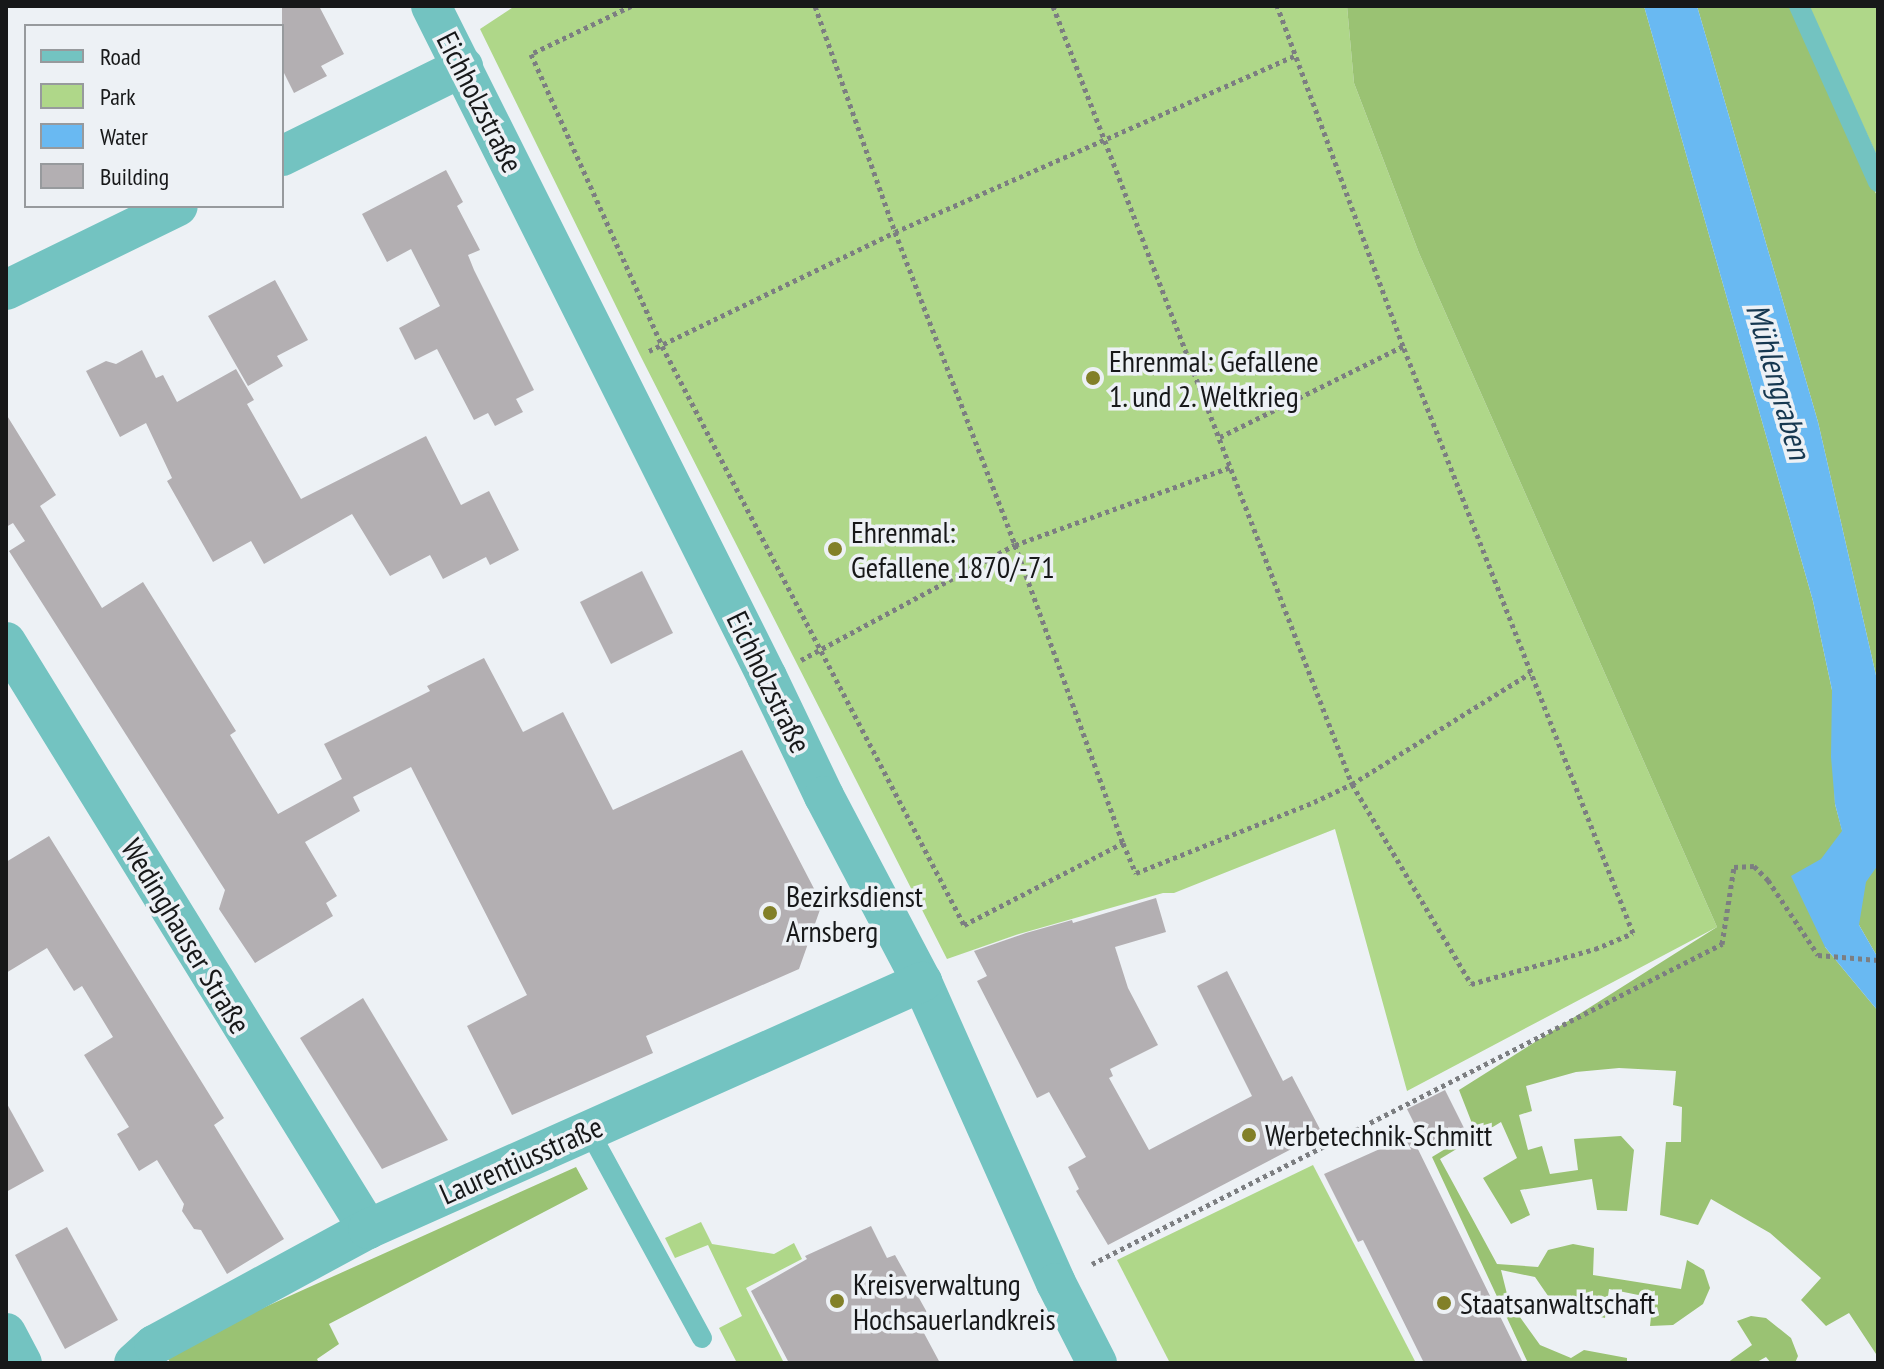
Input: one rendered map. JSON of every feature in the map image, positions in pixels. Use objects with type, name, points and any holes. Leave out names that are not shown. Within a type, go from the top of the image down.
[{"type":"street","name":"Eichholzstraße","points":[[431,6],[824,796],[922,982],[1056,1283],[1097,1363]]},
{"type":"street","points":[[284,155],[463,67]]},
{"type":"street","points":[[6,290],[174,208]]},
{"type":"street","name":"Wedinghauser Straße","points":[[6,642],[368,1229]]},
{"type":"street","name":"Laurentiusstraße","points":[[134,1363],[154,1345],[368,1229],[922,982]]},
{"type":"street","points":[[6,1333],[22,1363]]},
{"type":"lane","points":[[1799,6],[1878,182]]},
{"type":"lane","points":[[588,1129],[702,1338]]},
{"type":"path","points":[[631,6],[531,54],[662,346],[964,925],[1123,843]]},
{"type":"path","points":[[815,6],[895,232],[1136,873],[1352,784],[1530,673]]},
{"type":"path","points":[[1053,6],[1352,784],[1471,984],[1595,949],[1633,933],[1403,346],[1277,6]]},
{"type":"path","points":[[612,371],[895,232],[1104,137],[1296,55]]},
{"type":"path","points":[[1220,437],[1403,346]]},
{"type":"path","points":[[819,648],[1015,545],[1230,467]]},
{"type":"path","points":[[1056,1283],[1722,944],[1734,867],[1754,866],[1768,880],[1818,955],[1878,960]]},
{"type":"green space","points":[[515,6],[1347,6],[1354,83],[1419,253],[1717,927],[1407,1091],[1335,829],[1174,893],[1163,893],[1019,934],[947,959],[640,355],[480,29]]},
{"type":"green space","points":[[1347,6],[1644,6],[1813,601],[1832,690],[1835,804],[1842,830],[1874,869],[1878,865],[1878,958],[1859,925],[1825,947],[1878,1011],[1878,1357],[1849,1313],[1826,1326],[1801,1300],[1821,1278],[1770,1233],[1711,1199],[1698,1225],[1660,1215],[1666,1142],[1681,1142],[1682,1107],[1673,1105],[1676,1071],[1619,1068],[1576,1072],[1526,1086],[1532,1111],[1519,1115],[1528,1150],[1542,1146],[1550,1174],[1578,1170],[1574,1139],[1621,1136],[1634,1150],[1627,1211],[1597,1210],[1592,1179],[1520,1190],[1530,1215],[1511,1224],[1483,1178],[1517,1158],[1501,1122],[1440,1159],[1497,1264],[1538,1267],[1548,1250],[1573,1244],[1594,1248],[1593,1275],[1681,1289],[1687,1260],[1704,1270],[1710,1288],[1703,1304],[1673,1325],[1650,1326],[1653,1298],[1609,1289],[1605,1318],[1555,1306],[1535,1277],[1501,1270],[1509,1302],[1540,1345],[1571,1358],[1584,1350],[1627,1358],[1627,1363],[1528,1363],[1432,1157],[1475,1131],[1459,1090],[1717,927],[1419,253],[1354,83]]},
{"type":"green space","points":[[1697,6],[1790,6],[1878,198],[1878,684],[1818,422]]},
{"type":"green space","points":[[1808,6],[1878,6],[1878,158]]},
{"type":"green space","points":[[1313,1165],[1416,1363],[1170,1363],[1117,1260]]},
{"type":"green space","points":[[576,1167],[588,1189],[329,1324],[339,1344],[317,1359],[319,1363],[171,1363],[163,1353]]},
{"type":"green space","points":[[701,1222],[712,1244],[774,1254],[794,1243],[802,1259],[746,1288],[784,1363],[737,1363],[719,1328],[742,1316],[708,1245],[675,1258],[665,1238]]},
{"type":"green space","points":[[1751,1316],[1766,1318],[1791,1338],[1798,1356],[1795,1363],[1771,1363],[1766,1357],[1755,1363],[1727,1363],[1752,1345],[1737,1321]]},
{"type":"water","name":"Mühlengraben","points":[[1644,6],[1697,6],[1818,422],[1878,684],[1878,865],[1866,882],[1859,925],[1878,958],[1878,1011],[1825,947],[1791,876],[1821,859],[1842,831],[1835,804],[1831,757],[1832,690],[1813,601]]},
{"type":"building","points":[[282,6],[319,6],[344,54],[321,66],[327,76],[294,93],[284,73]]},
{"type":"building","points":[[446,170],[463,202],[457,206],[480,250],[468,255],[474,270],[534,390],[516,399],[523,412],[495,426],[488,413],[474,420],[437,349],[415,360],[399,328],[440,306],[411,249],[387,262],[362,214]]},
{"type":"building","points":[[275,280],[308,340],[277,356],[283,366],[248,386],[208,316]]},
{"type":"building","points":[[142,350],[156,378],[163,375],[177,402],[236,369],[254,400],[247,404],[301,499],[426,436],[461,505],[489,491],[519,550],[490,565],[486,557],[443,579],[430,555],[390,576],[352,514],[264,564],[251,541],[213,562],[167,481],[172,478],[146,423],[120,437],[86,371],[106,361],[116,364]]},
{"type":"building","points":[[6,414],[56,495],[40,506],[102,608],[143,582],[236,731],[230,735],[278,814],[342,779],[324,744],[430,691],[427,686],[484,658],[523,732],[563,712],[613,810],[742,750],[822,904],[799,969],[646,1036],[653,1053],[512,1115],[467,1026],[527,995],[411,767],[353,797],[360,811],[305,842],[337,896],[326,903],[333,916],[255,963],[219,909],[225,890],[9,551],[25,541],[13,523],[6,527]]},
{"type":"building","points":[[642,571],[673,633],[611,664],[580,602]]},
{"type":"building","points":[[49,836],[224,1118],[214,1125],[284,1239],[227,1274],[201,1230],[194,1229],[182,1211],[184,1204],[157,1160],[139,1171],[117,1134],[129,1127],[84,1055],[113,1037],[82,986],[74,991],[47,948],[6,973],[6,862]]},
{"type":"building","points":[[1156,898],[1166,932],[1115,947],[1128,988],[1158,1045],[1110,1069],[1113,1076],[1109,1078],[1149,1150],[1252,1096],[1197,986],[1227,971],[1283,1081],[1292,1076],[1322,1133],[1108,1245],[1076,1191],[1079,1189],[1068,1167],[1086,1157],[1049,1092],[1037,1098],[977,981],[987,976],[974,951],[1026,933],[1072,920],[1073,923]]},
{"type":"building","points":[[363,998],[448,1140],[382,1169],[300,1038]]},
{"type":"building","points":[[1445,1090],[1464,1128],[1426,1147],[1407,1109]]},
{"type":"building","points":[[6,1102],[44,1171],[6,1192]]},
{"type":"building","name":"Staatsanwaltschaft","points":[[1411,1135],[1523,1363],[1424,1363],[1363,1240],[1358,1242],[1324,1174]]},
{"type":"building","name":"Kreisverwaltung Hochsauerlandkreis","points":[[871,1226],[887,1258],[895,1255],[929,1316],[918,1322],[940,1363],[789,1363],[751,1291],[807,1259],[805,1256]]},
{"type":"building","points":[[67,1227],[118,1320],[65,1349],[15,1255]]},
{"type":"place","name":"Ehrenmal: Gefallene 1. und 2. Weltkrieg","points":[[1093,378]]},
{"type":"place","name":"Ehrenmal: Gefallene 1870/-71","points":[[835,549]]},
{"type":"place","name":"Bezirksdienst Arnsberg","points":[[770,913]]},
{"type":"place","name":"Werbetechnik-Schmitt","points":[[1249,1135]]},
{"type":"place","name":"Kreisverwaltung Hochsauerlandkreis","points":[[837,1301]]},
{"type":"place","name":"Staatsanwaltschaft","points":[[1444,1303]]}]
